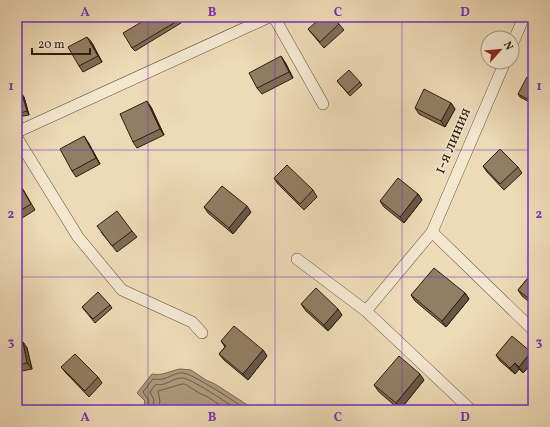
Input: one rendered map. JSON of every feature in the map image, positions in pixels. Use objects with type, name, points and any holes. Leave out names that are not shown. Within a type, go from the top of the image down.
[{"type":"lane","points":[[17,132],[269,17]]},
{"type":"lane","points":[[274,17],[323,104]]},
{"type":"lane","points":[[518,30],[524,17]]},
{"type":"lane","name":"1-я линия","points":[[366,311],[432,232],[502,70]]},
{"type":"lane","points":[[17,138],[78,237],[122,290],[192,322],[202,333]]},
{"type":"lane","points":[[432,232],[533,330]]},
{"type":"lane","points":[[297,259],[366,311],[471,410]]},
{"type":"water","points":[[180,369],[191,370],[249,406],[251,410],[137,410],[143,409],[145,401],[137,393],[152,374],[163,374]]},
{"type":"building","points":[[150,17],[177,17],[179,20],[132,48],[123,33]]},
{"type":"building","points":[[322,17],[333,17],[339,24],[320,42],[308,29]]},
{"type":"building","points":[[87,37],[98,56],[79,66],[68,47]]},
{"type":"building","points":[[281,56],[289,72],[257,88],[249,73]]},
{"type":"building","points":[[349,70],[360,82],[348,93],[337,81]]},
{"type":"building","points":[[527,77],[533,81],[533,102],[518,94]]},
{"type":"building","points":[[424,89],[451,103],[441,121],[415,108]]},
{"type":"building","points":[[22,94],[27,111],[17,114],[17,95]]},
{"type":"building","points":[[147,101],[160,129],[133,142],[120,114]]},
{"type":"building","points":[[84,136],[96,158],[72,171],[60,149]]},
{"type":"building","points":[[500,149],[518,167],[500,184],[483,166]]},
{"type":"building","points":[[287,165],[313,190],[300,204],[274,178]]},
{"type":"building","points":[[398,178],[418,194],[400,217],[380,201]]},
{"type":"building","points":[[17,180],[31,204],[18,212],[17,211]]},
{"type":"building","points":[[222,186],[247,206],[229,228],[204,207]]},
{"type":"building","points":[[117,211],[132,231],[112,246],[97,226]]},
{"type":"building","points":[[434,268],[465,293],[442,321],[411,295]]},
{"type":"building","points":[[533,272],[533,302],[518,290]]},
{"type":"building","points":[[316,288],[338,309],[324,325],[301,304]]},
{"type":"building","points":[[98,292],[110,305],[93,319],[82,307]]},
{"type":"building","points":[[234,326],[263,350],[243,374],[219,354],[226,346],[221,341]]},
{"type":"building","points":[[512,336],[531,352],[519,367],[515,363],[510,368],[496,355]]},
{"type":"building","points":[[23,342],[27,363],[17,365],[17,343]]},
{"type":"building","points":[[75,354],[98,377],[85,391],[61,367]]},
{"type":"building","points":[[399,356],[420,374],[396,403],[374,385]]}]
